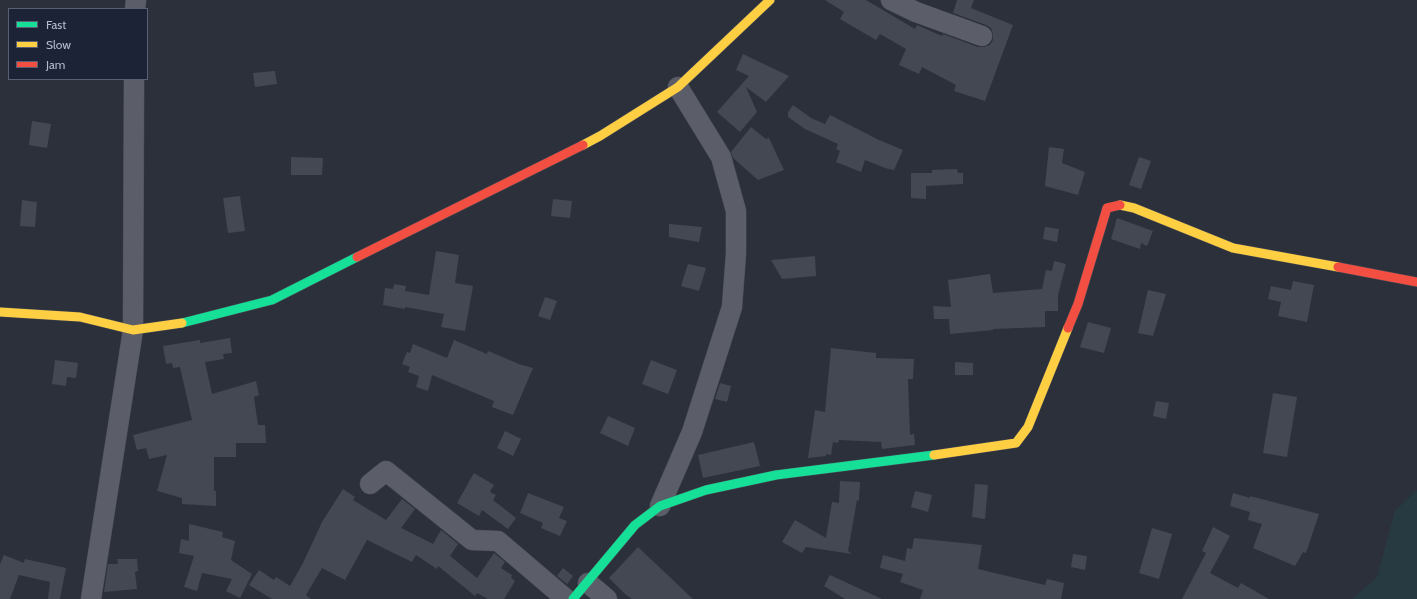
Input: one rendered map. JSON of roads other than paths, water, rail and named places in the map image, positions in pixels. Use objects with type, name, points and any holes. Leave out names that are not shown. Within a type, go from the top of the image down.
[{"type":"street","points":[[0,312],[80,317],[133,330],[193,322],[272,300],[600,136],[678,87],[770,0]]},
{"type":"street","points":[[891,0],[916,12],[982,36]]},
{"type":"street","points":[[91,599],[133,330],[134,80]]},
{"type":"street","points":[[660,506],[692,432],[714,368],[732,307],[736,253],[736,211],[721,157],[678,87]]},
{"type":"street","points":[[573,599],[588,583],[635,525],[660,506],[706,490],[776,475],[996,447],[1016,443],[1028,427],[1072,319],[1107,208],[1118,204],[1134,208],[1233,248],[1417,282]]},
{"type":"street","points":[[370,484],[386,471],[472,540],[498,541],[566,599]]},
{"type":"street","points":[[588,583],[607,599]]}]
